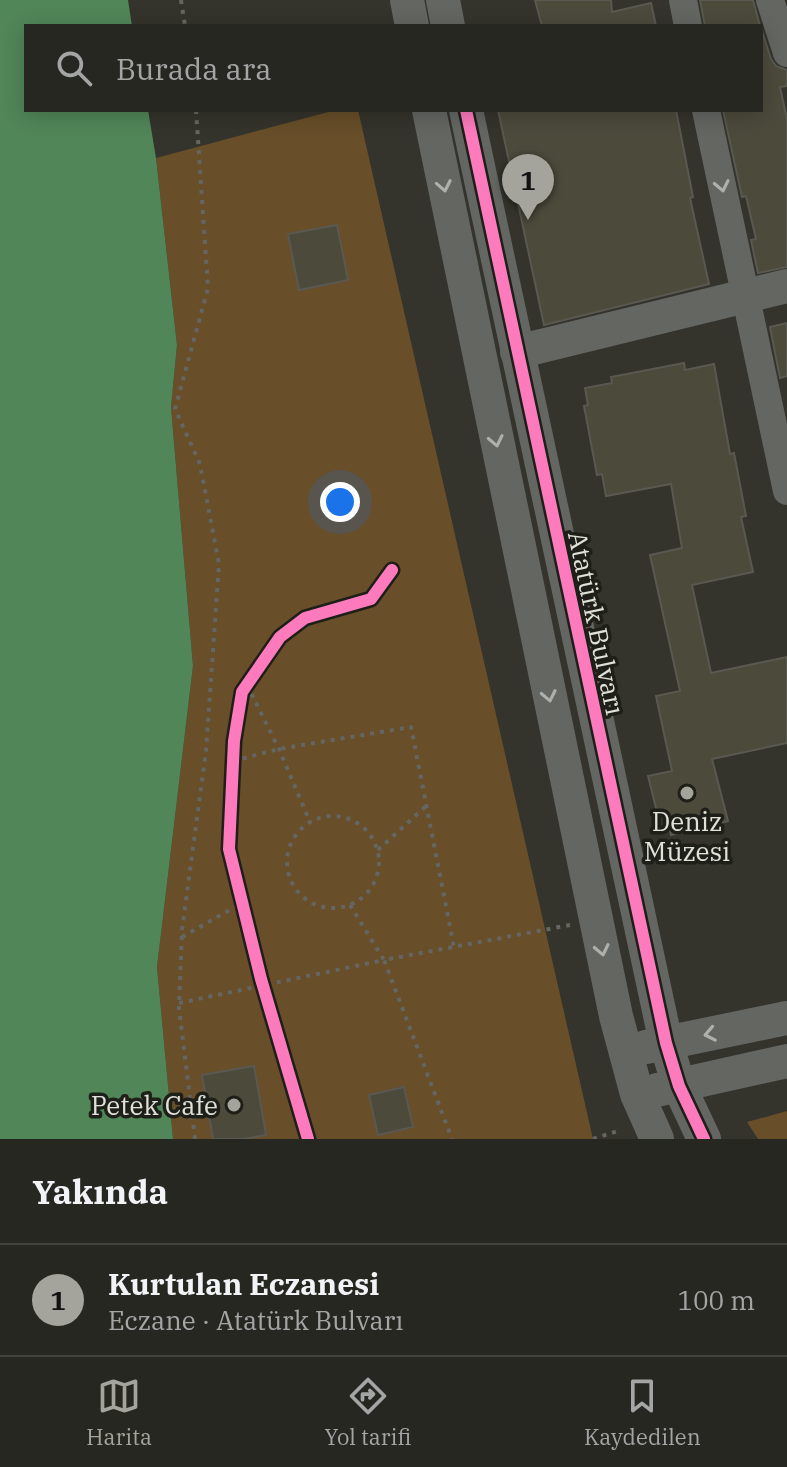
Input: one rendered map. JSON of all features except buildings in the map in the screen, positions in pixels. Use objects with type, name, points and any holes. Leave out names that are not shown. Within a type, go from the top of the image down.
[{"type":"street","points":[[407,0],[412,24]]},
{"type":"street","points":[[443,0],[448,24]]},
{"type":"street","points":[[683,0],[688,24]]},
{"type":"street","points":[[770,0],[787,53]]},
{"type":"street","points":[[429,112],[596,920],[637,1094],[657,1139]]},
{"type":"street","name":"Atatürk Bulvarı","points":[[466,112],[666,1043],[679,1086],[704,1139]]},
{"type":"street","points":[[706,112],[787,491]]},
{"type":"street","points":[[517,352],[787,286]]},
{"type":"street","points":[[626,1051],[787,1018]]},
{"type":"street","points":[[637,1094],[787,1061]]},
{"type":"path","points":[[181,0],[185,24]]},
{"type":"path","points":[[195,1139],[179,1003],[181,937],[206,751],[219,564],[200,464],[175,409],[208,288],[196,112]]},
{"type":"path","points":[[240,704],[242,692],[255,673]]},
{"type":"path","points":[[247,685],[310,822]]},
{"type":"path","points":[[232,776],[233,756],[411,727],[454,947]]},
{"type":"path","points":[[377,850],[426,806]]},
{"type":"path","points":[[333,816],[348,818],[371,836],[379,865],[376,880],[368,892],[350,905],[327,909],[312,904],[299,895],[291,882],[286,867],[287,851],[294,837],[310,822],[333,816]]},
{"type":"path","points":[[239,889],[246,918]]},
{"type":"path","points":[[181,937],[242,903]]},
{"type":"path","points":[[350,905],[384,960],[452,1139]]},
{"type":"path","points":[[179,1003],[261,982],[596,920]]},
{"type":"path","points":[[261,982],[266,998]]},
{"type":"shaded area","points":[[0,0],[128,0],[132,24],[24,24],[24,112],[148,112],[156,158],[177,345],[171,407],[193,666],[157,967],[173,1139],[0,1139]]},
{"type":"shaded area","points":[[328,112],[358,112],[593,1139],[173,1139],[157,967],[193,666],[171,407],[177,345],[156,158]]},
{"type":"shaded area","points":[[787,1111],[787,1139],[758,1139],[747,1122]]},
{"type":"cycle path","points":[[466,112],[666,1043],[679,1086],[704,1139]]},
{"type":"cycle path","points":[[308,1139],[261,979],[229,849],[234,741],[242,692],[280,637],[305,618],[371,599],[392,570]]},
{"type":"place","name":"Kurtulan Eczanesi","points":[[528,220]]},
{"type":"place","name":"Deniz Müzesi","points":[[687,793]]},
{"type":"place","name":"Petek Cafe","points":[[234,1105]]}]
